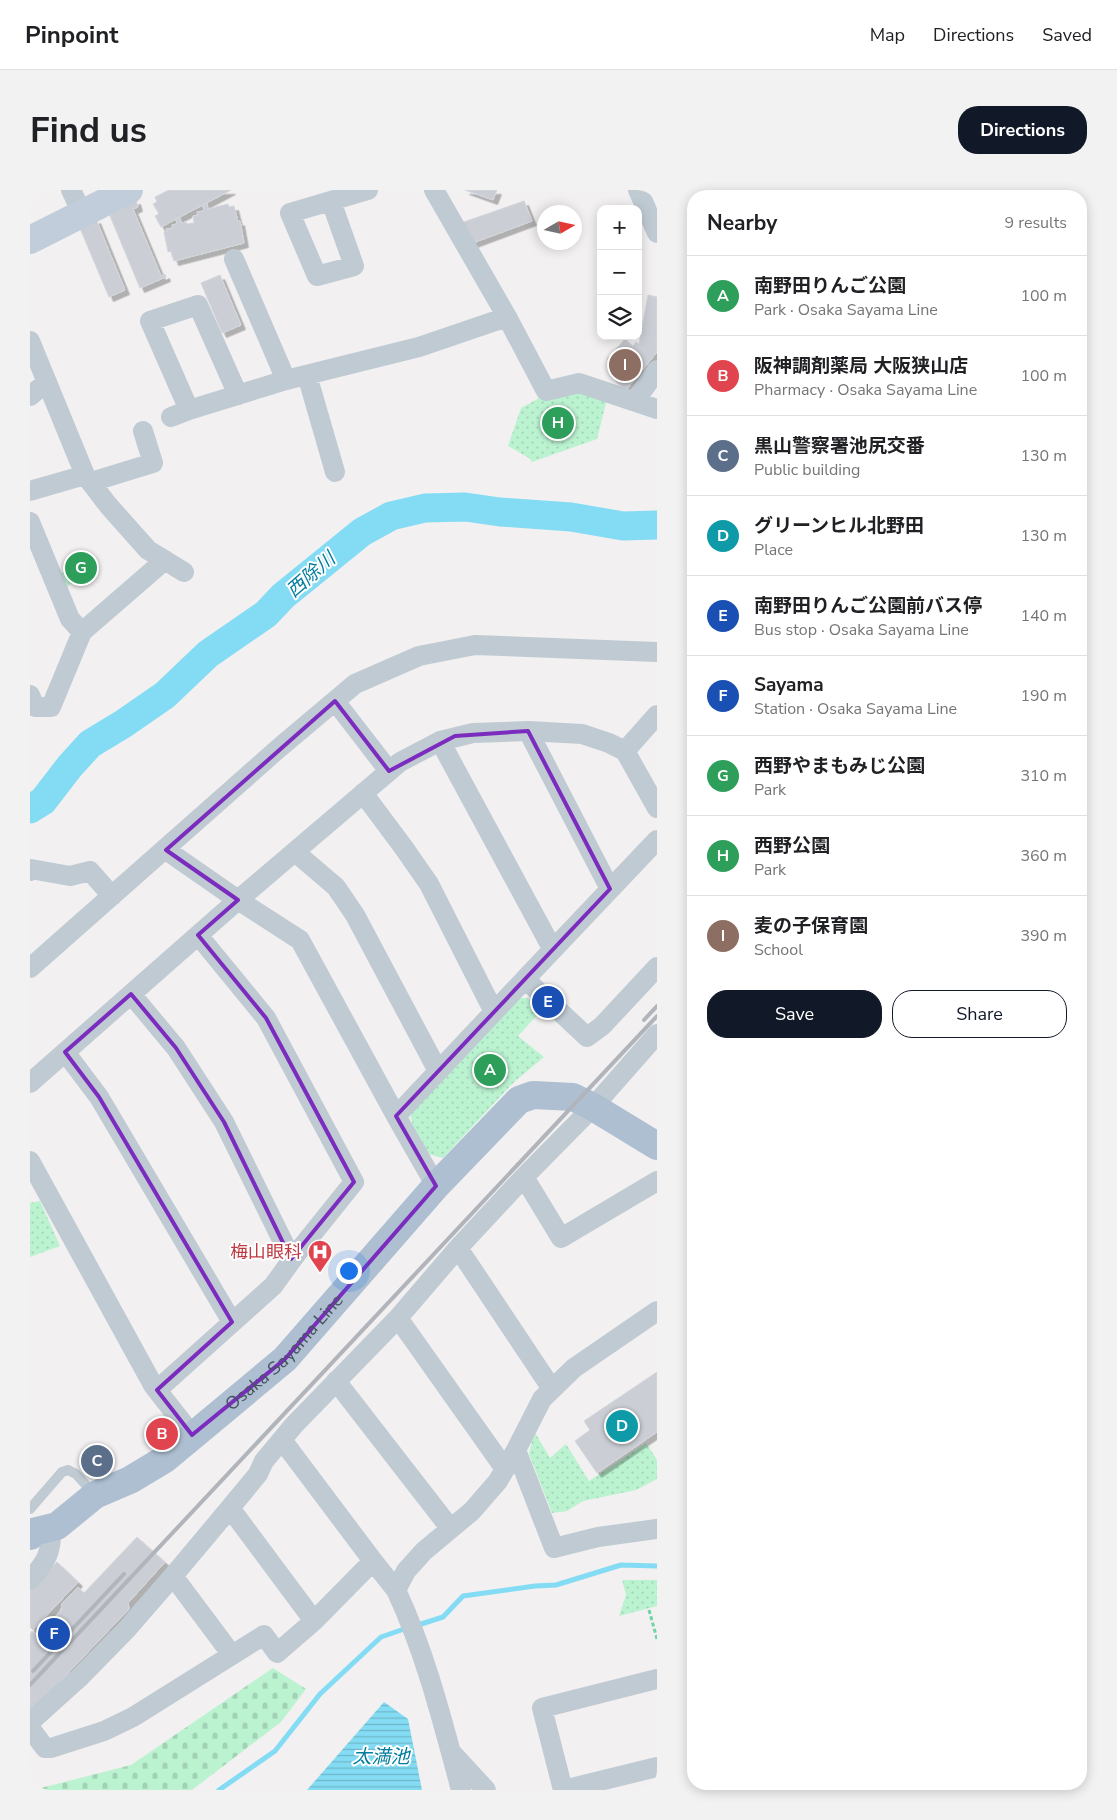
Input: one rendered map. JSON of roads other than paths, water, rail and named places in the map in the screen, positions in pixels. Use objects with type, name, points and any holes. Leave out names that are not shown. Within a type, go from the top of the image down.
[{"type":"main road","name":"Osaka Sayama Line","points":[[35,1527],[57,1526],[95,1495],[130,1480],[165,1459],[285,1359],[436,1186],[519,1100],[533,1095],[573,1096],[657,1146]]},
{"type":"street","points":[[30,240],[77,202],[129,190]]},
{"type":"street","points":[[331,201],[368,190]]},
{"type":"street","points":[[434,190],[507,317],[546,391],[579,383],[657,410]]},
{"type":"street","points":[[638,190],[657,233]]},
{"type":"street","points":[[234,259],[286,380]]},
{"type":"street","points":[[238,395],[198,305],[150,321],[180,414],[307,374],[419,347],[507,317]]},
{"type":"street","points":[[30,342],[88,478],[108,505],[148,550],[184,572]]},
{"type":"street","points":[[635,401],[657,370]]},
{"type":"street","points":[[307,374],[335,472]]},
{"type":"street","points":[[30,396],[47,382]]},
{"type":"street","points":[[30,491],[153,462],[143,431]]},
{"type":"street","points":[[30,522],[70,619],[82,632]]},
{"type":"street","points":[[30,695],[35,707],[51,706],[82,632],[165,560]]},
{"type":"street","points":[[30,968],[355,684],[419,656],[475,646],[657,652]]},
{"type":"street","points":[[335,701],[389,771]]},
{"type":"street","points":[[625,751],[657,715]]},
{"type":"street","points":[[528,731],[610,889]]},
{"type":"street","points":[[30,1083],[238,900],[389,771],[400,762],[440,741],[473,733],[528,731],[582,734],[609,743],[625,751],[657,808]]},
{"type":"street","points":[[440,741],[553,950]]},
{"type":"street","points":[[363,793],[429,884],[494,1012]]},
{"type":"street","points":[[396,1116],[657,840]]},
{"type":"street","points":[[166,850],[300,940],[436,1186]]},
{"type":"street","points":[[295,852],[336,887],[355,915],[438,1071]]},
{"type":"street","points":[[30,871],[31,869],[70,876],[90,871],[112,896]]},
{"type":"street","points":[[157,1390],[272,1286],[354,1182],[266,1018],[198,935]]},
{"type":"street","points":[[525,978],[587,1037],[602,1026],[657,967]]},
{"type":"street","points":[[131,994],[176,1048],[224,1122],[292,1260]]},
{"type":"street","points":[[30,1722],[81,1676],[126,1629],[258,1474],[264,1461],[294,1425],[398,1318],[458,1248],[524,1177],[594,1107],[657,1034]]},
{"type":"street","points":[[65,1052],[99,1097],[232,1322]]},
{"type":"street","points":[[30,1161],[157,1390],[192,1435]]},
{"type":"street","points":[[524,1177],[561,1238],[657,1181]]},
{"type":"street","points":[[458,1248],[552,1389]]},
{"type":"street","points":[[396,1590],[406,1571],[424,1551],[472,1511],[498,1481],[538,1407],[552,1389],[574,1368],[657,1311]]},
{"type":"street","points":[[398,1318],[505,1469]]},
{"type":"street","points":[[336,1381],[450,1528]]},
{"type":"street","points":[[282,1440],[372,1562],[396,1590],[409,1618],[440,1712],[461,1790]]},
{"type":"street","points":[[516,1450],[554,1548],[598,1537],[657,1529]]},
{"type":"street","points":[[230,1508],[314,1621]]},
{"type":"street","points":[[30,1580],[42,1566],[51,1547],[35,1527]]},
{"type":"street","points":[[30,1728],[45,1748],[51,1748],[104,1731],[160,1701],[264,1635],[277,1653],[314,1621],[372,1562]]},
{"type":"street","points":[[173,1576],[232,1655]]},
{"type":"street","points":[[657,1679],[542,1708],[564,1790],[623,1783],[657,1767]]},
{"type":"street","points":[[450,1751],[486,1790]]},
{"type":"lane","points":[[35,1527],[62,1472],[68,1470],[76,1474],[95,1495]]},
{"type":"water","name":"太満池","points":[[384,1702],[408,1719],[422,1790],[307,1790]]},
{"type":"waterway","name":"西除川","points":[[30,809],[43,801],[90,744],[165,695],[208,654],[266,614],[283,596],[362,532],[391,516],[425,508],[465,507],[500,512],[571,517],[623,526],[657,525]]},
{"type":"waterway","points":[[415,1626],[443,1617],[463,1596],[556,1585],[621,1565],[657,1566]]},
{"type":"waterway","points":[[219,1790],[275,1751],[320,1694],[381,1637],[407,1628]]},
{"type":"railway","points":[[644,1020],[657,1006]]},
{"type":"railway","points":[[30,1685],[657,1016]]},
{"type":"railway","points":[[33,1671],[124,1574]]},
{"type":"place","name":"麦の子保育園","points":[[625,365]]},
{"type":"place","name":"西野公園","points":[[558,423]]},
{"type":"place","name":"西野やまもみじ公園","points":[[81,568]]},
{"type":"place","name":"南野田りんご公園前バス停","points":[[548,1002]]},
{"type":"place","name":"南野田りんご公園","points":[[490,1070]]},
{"type":"place","name":"梅山眼科","points":[[320,1273]]},
{"type":"place","name":"グリーンヒル北野田","points":[[622,1426]]},
{"type":"place","name":"阪神調剤薬局 大阪狭山店","points":[[162,1434]]},
{"type":"place","name":"黒山警察署池尻交番","points":[[97,1461]]},
{"type":"place","name":"Sayama","points":[[54,1634]]}]
